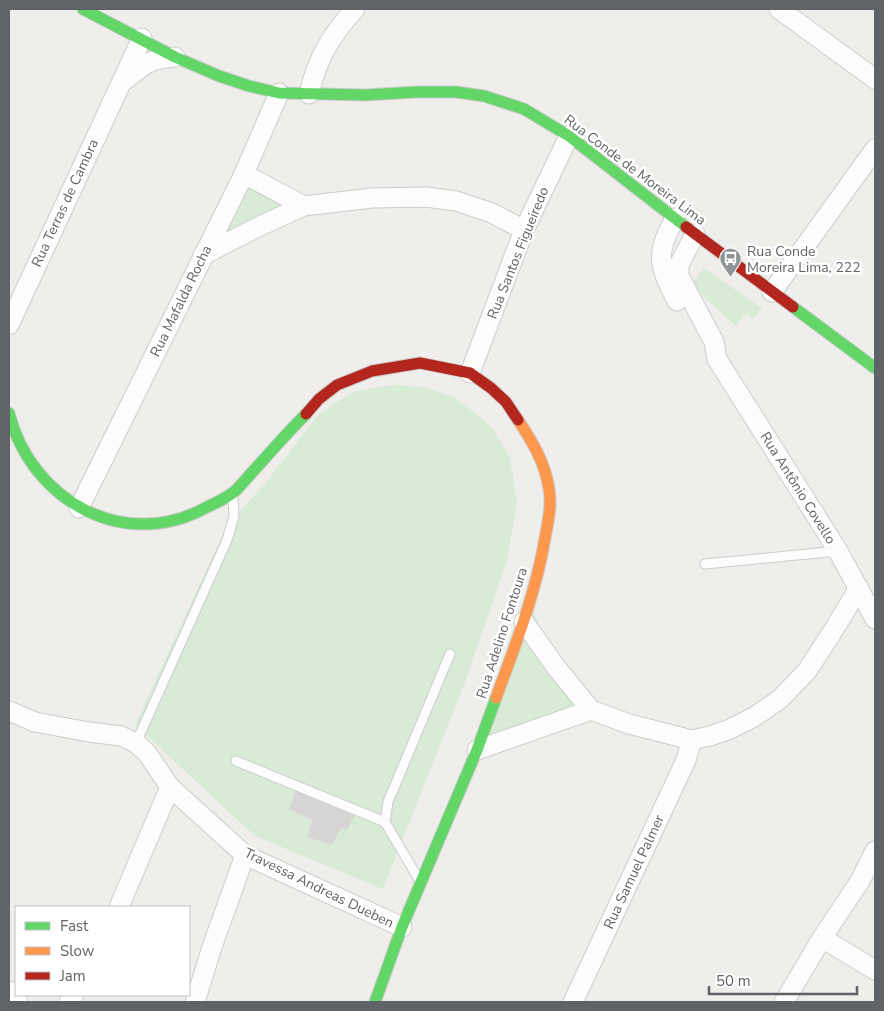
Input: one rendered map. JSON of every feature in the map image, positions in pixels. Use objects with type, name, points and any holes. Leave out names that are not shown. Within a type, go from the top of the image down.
[{"type":"street","name":"Rua Conde de Moreira Lima","points":[[83,9],[142,38],[175,57],[219,76],[279,93],[365,95],[456,92],[484,96],[524,109],[569,136],[695,234],[875,368]]},
{"type":"street","points":[[309,94],[314,73],[325,48],[355,9]]},
{"type":"street","points":[[779,9],[875,79]]},
{"type":"street","name":"Rua Terras de Cambra","points":[[9,325],[142,38]]},
{"type":"street","name":"Rua Terras de Cambra","points":[[122,82],[148,62],[175,57]]},
{"type":"street","name":"Rua Mafalda Rocha","points":[[79,508],[244,174],[279,93]]},
{"type":"street","name":"Rua Santos Figueiredo","points":[[470,373],[524,230],[569,136]]},
{"type":"street","points":[[772,292],[875,150]]},
{"type":"street","points":[[244,174],[304,206]]},
{"type":"street","points":[[203,255],[304,206],[372,198],[426,197],[456,201],[492,213],[524,230]]},
{"type":"street","name":"Rua Antônio Covello","points":[[675,218],[664,239],[661,251],[661,264],[666,279],[697,336],[706,350],[718,359]]},
{"type":"street","name":"Rua Antônio Covello","points":[[695,234],[679,265],[679,276],[714,342],[718,359],[838,551],[875,620]]},
{"type":"street","name":"Rua Adelino Fontoura","points":[[9,413],[23,450],[36,469],[49,484],[79,508],[109,520],[154,525],[194,514],[233,493],[319,399],[337,385],[372,371],[420,363],[470,373],[506,402],[532,441],[542,460],[550,488],[550,510],[541,564],[524,622],[477,750],[402,927],[375,1002]]},
{"type":"street","points":[[524,622],[556,666],[592,710],[629,724],[692,740],[728,730],[754,717],[780,699],[807,671],[859,588]]},
{"type":"street","points":[[477,750],[592,710]]},
{"type":"street","points":[[9,711],[35,722],[121,736],[136,743]]},
{"type":"street","name":"Rua Samuel Palmer","points":[[574,1002],[686,760],[692,740]]},
{"type":"street","name":"Travessa Andreas Dueben","points":[[136,743],[147,753],[170,787],[245,855],[402,927]]},
{"type":"street","points":[[119,906],[170,787]]},
{"type":"street","points":[[784,1002],[822,938],[860,881],[875,851]]},
{"type":"street","points":[[195,1002],[245,855]]},
{"type":"street","points":[[822,938],[875,970]]},
{"type":"street","points":[[9,990],[18,1002]]},
{"type":"lane","points":[[136,743],[227,540],[234,516],[233,493]]},
{"type":"lane","points":[[705,564],[838,551]]},
{"type":"lane","points":[[385,822],[388,802],[450,654]]},
{"type":"lane","points":[[236,761],[385,822],[421,882]]},
{"type":"green space","points":[[244,183],[294,204],[217,242]]},
{"type":"green space","points":[[704,268],[762,308],[753,319],[746,313],[736,326],[691,285]]},
{"type":"green space","points":[[393,385],[423,387],[454,397],[493,429],[510,458],[517,502],[507,561],[464,685],[383,889],[255,836],[135,725],[228,523],[264,485],[319,414],[352,392]]},
{"type":"green space","points":[[526,594],[552,654],[592,702],[473,746]]},
{"type":"building","points":[[296,791],[355,815],[347,830],[341,828],[332,845],[307,837],[313,820],[289,809]]},
{"type":"traffic: fast","points":[[83,9],[175,57],[219,76],[279,93],[365,95],[456,92],[484,96],[524,109],[569,136],[686,227]]},
{"type":"traffic: fast","points":[[793,307],[875,368]]},
{"type":"traffic: fast","points":[[9,413],[20,444],[38,471],[60,494],[86,510],[114,521],[145,524],[176,520],[221,500],[234,492],[306,414]]},
{"type":"traffic: fast","points":[[375,1002],[402,927],[477,750],[496,698]]},
{"type":"traffic: slow","points":[[496,698],[531,599],[541,559],[550,507],[549,489],[541,461],[518,420]]},
{"type":"traffic: jam","points":[[686,227],[793,307]]},
{"type":"traffic: jam","points":[[306,414],[319,399],[337,385],[372,371],[420,363],[470,373],[506,402],[518,420]]},
{"type":"place","name":"Rua Conde Moreira Lima, 222","points":[[731,278]]}]
